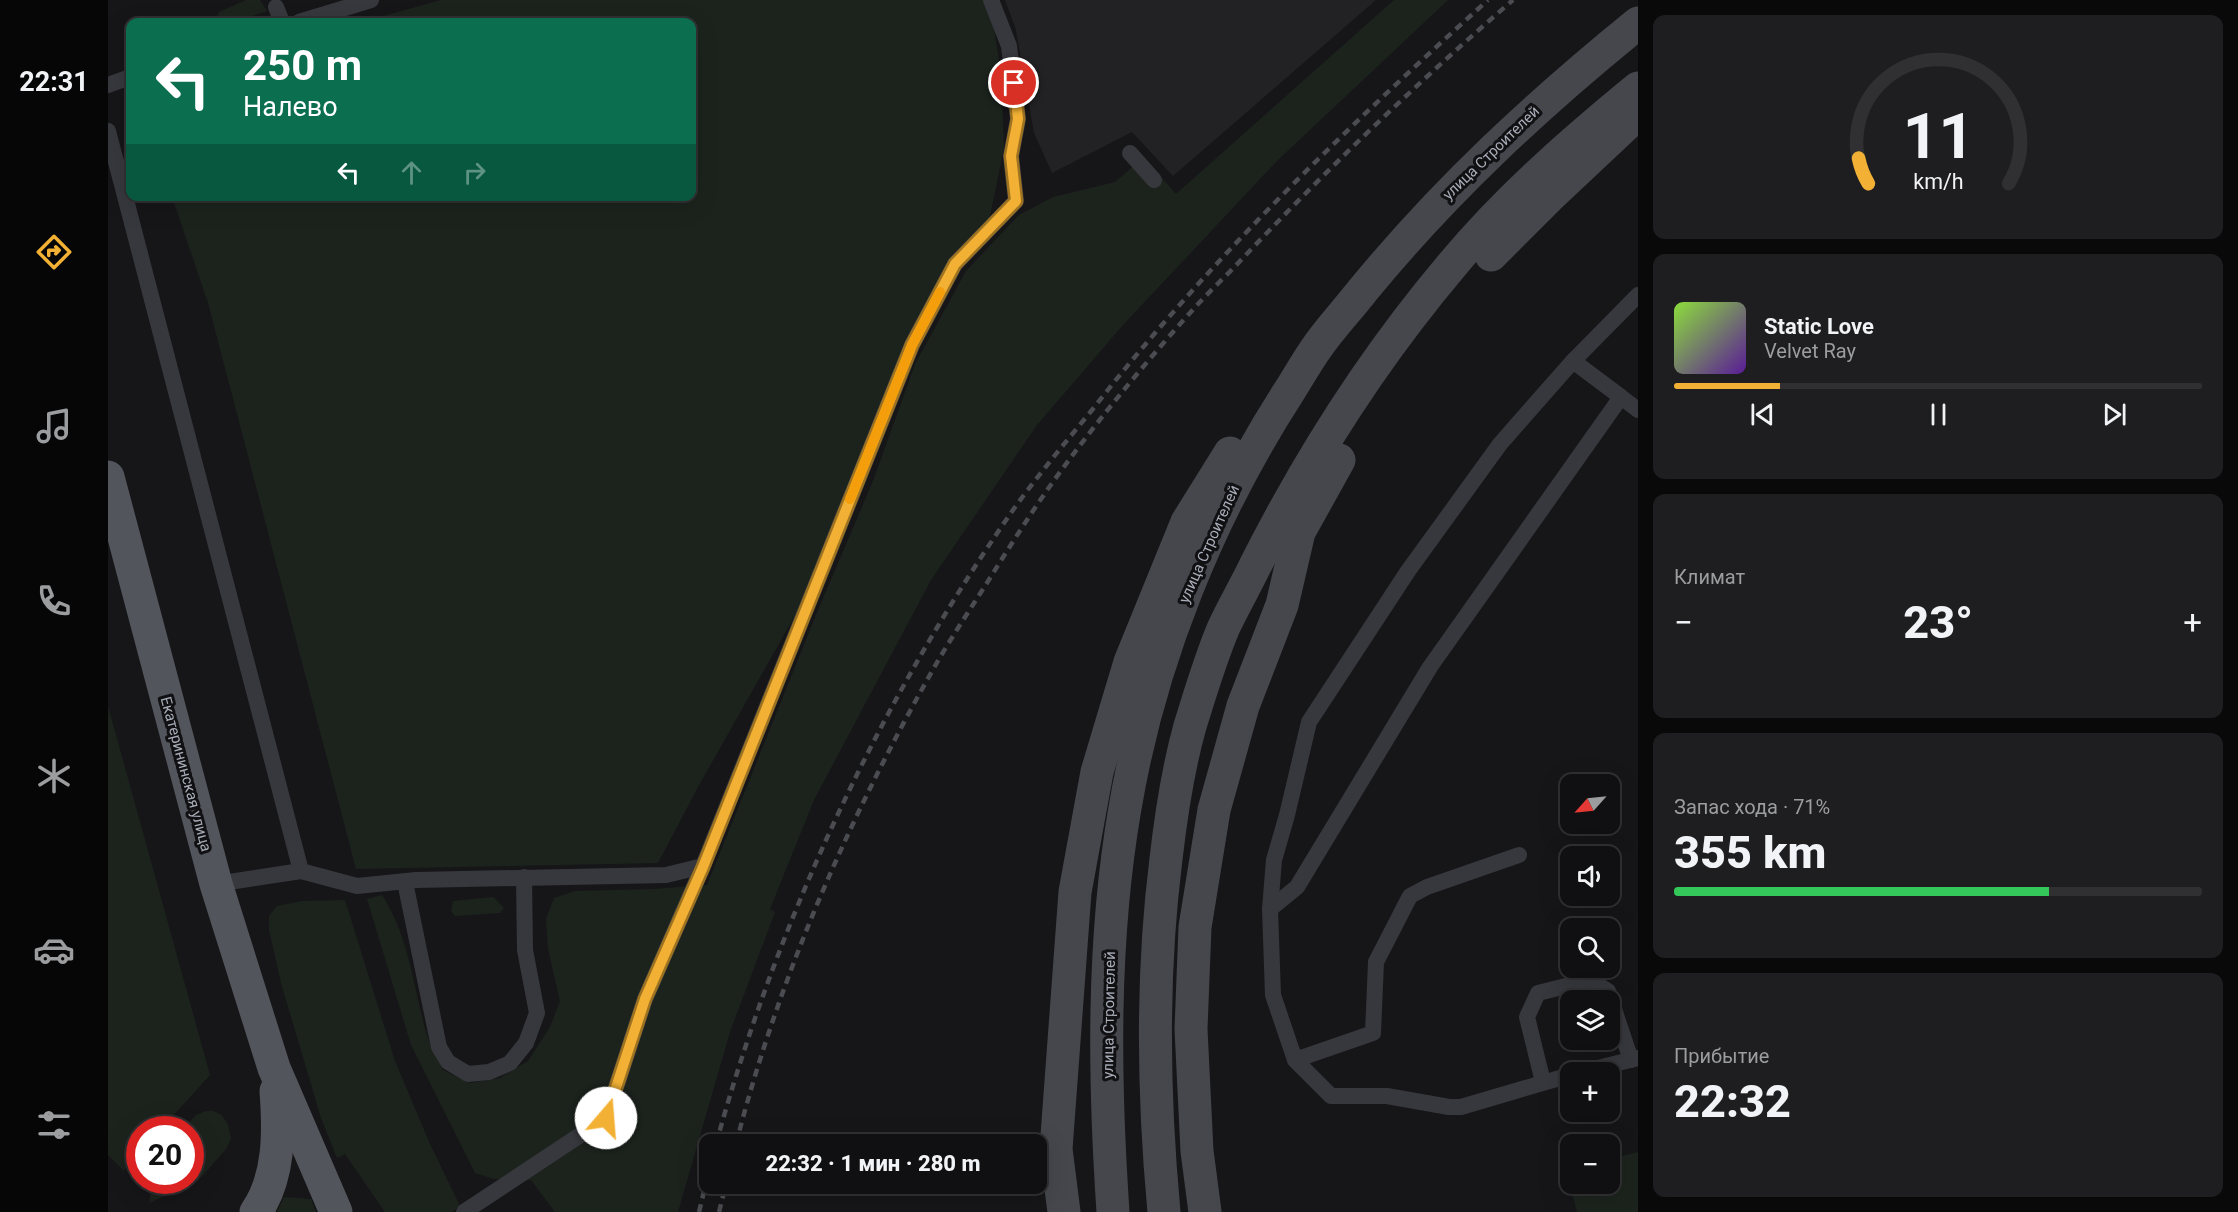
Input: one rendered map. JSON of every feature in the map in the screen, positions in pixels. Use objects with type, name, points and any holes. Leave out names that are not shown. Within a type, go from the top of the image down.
[{"type":"main road","name":"улица Строителей","points":[[1113,1212],[1107,1072],[1107,988],[1116,875],[1125,808],[1140,731],[1163,654],[1220,515],[1259,437],[1319,344],[1406,238],[1467,174],[1570,78],[1638,23]]},
{"type":"main road","points":[[1164,1212],[1155,1071],[1154,995],[1158,929],[1172,813],[1190,728],[1223,629],[1305,473],[1392,342],[1453,264],[1515,197],[1577,138],[1638,88]]},
{"type":"main road","points":[[1205,1212],[1197,1151],[1191,1029],[1195,927],[1214,810],[1243,706],[1281,605],[1299,532],[1330,474],[1408,351],[1471,275],[1638,113]]},
{"type":"main road","points":[[1064,1212],[1056,1149],[1075,892],[1097,772],[1130,662],[1187,522],[1227,458],[1310,348],[1406,238]]},
{"type":"main road","name":"Екатерининская улица","points":[[108,477],[180,756],[216,884],[274,1068]]},
{"type":"main road","points":[[256,1212],[267,1194],[277,1151],[278,1110],[274,1068]]},
{"type":"main road","points":[[274,1068],[336,1212]]},
{"type":"lane","points":[[312,18],[371,0]]},
{"type":"lane","points":[[464,1212],[606,1118],[645,999],[703,867],[912,345],[955,264],[1016,201],[1011,156],[1018,119],[1010,46],[991,0]]},
{"type":"lane","points":[[108,85],[126,78]]},
{"type":"lane","points":[[108,130],[126,199]]},
{"type":"lane","points":[[1130,153],[1154,180]]},
{"type":"lane","points":[[126,201],[301,871]]},
{"type":"lane","points":[[1560,1078],[1470,1106],[1449,1107],[1387,1096],[1331,1096],[1295,1060],[1273,995],[1270,909],[1274,860],[1309,722],[1408,571],[1500,444],[1573,361],[1638,295]]},
{"type":"lane","points":[[1573,361],[1638,410]]},
{"type":"lane","points":[[1270,909],[1296,887],[1430,667],[1621,397]]},
{"type":"lane","points":[[1295,1060],[1372,1033],[1376,962],[1410,896],[1426,887],[1519,855]]},
{"type":"lane","points":[[216,884],[301,871],[357,886],[524,877],[666,875],[703,867]]},
{"type":"lane","points":[[405,882],[439,1047],[448,1062],[468,1074],[489,1072],[510,1063],[526,1042],[537,1013],[525,950],[524,877]]},
{"type":"lane","points":[[1543,1082],[1527,1017],[1538,993],[1590,980],[1608,991],[1635,1059],[1620,1063]]},
{"type":"shaded area","points":[[246,0],[260,0],[267,11],[247,18],[217,18],[219,12]]},
{"type":"shaded area","points":[[441,0],[985,0],[994,29],[1001,73],[1004,148],[989,221],[954,260],[806,596],[698,787],[658,863],[356,869],[208,303],[173,201],[696,201],[696,18],[376,18]]},
{"type":"shaded area","points":[[1005,0],[1376,0],[1173,176],[1132,132],[1052,173],[1034,133],[1016,30]]},
{"type":"shaded area","points":[[1394,0],[1448,0],[1277,161],[1123,325],[1037,425],[931,580],[814,800],[770,909],[775,912],[730,1032],[678,1212],[555,1212],[531,1180],[494,1179],[475,1173],[411,1045],[367,899],[382,895],[391,911],[404,944],[426,1032],[443,1070],[470,1083],[500,1078],[528,1061],[550,1027],[560,1001],[548,949],[546,919],[554,898],[575,891],[707,885],[818,610],[873,481],[915,364],[966,271],[1019,215],[1053,197],[1115,182],[1144,157],[1176,194]]},
{"type":"shaded area","points":[[108,706],[210,1075],[173,1116],[126,1116],[126,1169],[124,1171],[108,1155]]},
{"type":"shaded area","points":[[493,897],[504,908],[500,913],[455,916],[451,911],[453,901]]},
{"type":"shaded area","points":[[345,900],[395,1061],[430,1144],[460,1206],[452,1212],[385,1212],[345,1154],[337,1158],[321,1118],[281,983],[269,930],[269,916],[277,906],[302,901]]},
{"type":"shaded area","points":[[213,1111],[222,1115],[228,1125],[231,1138],[226,1149],[204,1174],[204,1116],[196,1115]]},
{"type":"shaded area","points":[[1638,1152],[1638,1212],[1577,1212],[1572,1194],[1620,1194],[1620,1156]]},
{"type":"shaded area","points":[[151,1194],[169,1194],[149,1203]]},
{"type":"shaded area","points":[[284,1197],[311,1199],[316,1212],[277,1212]]},
{"type":"railway","points":[[719,1134],[741,1060],[770,977],[802,895],[838,814],[919,658],[1013,510],[1137,355],[1232,248],[1332,146],[1488,0]]},
{"type":"railway","points":[[739,1134],[772,1024],[793,965],[841,849],[896,737],[940,657],[1043,497],[1112,405],[1198,304],[1374,126],[1513,0]]},
{"type":"railway","points":[[699,1212],[703,1194]]},
{"type":"railway","points":[[719,1212],[724,1194]]},
{"type":"slow traffic","points":[[850,499],[912,345],[940,292]]},
{"type":"route","points":[[606,1118],[645,999],[703,867],[912,345],[955,264],[1016,201],[1011,156],[1018,119],[1014,83]]}]
